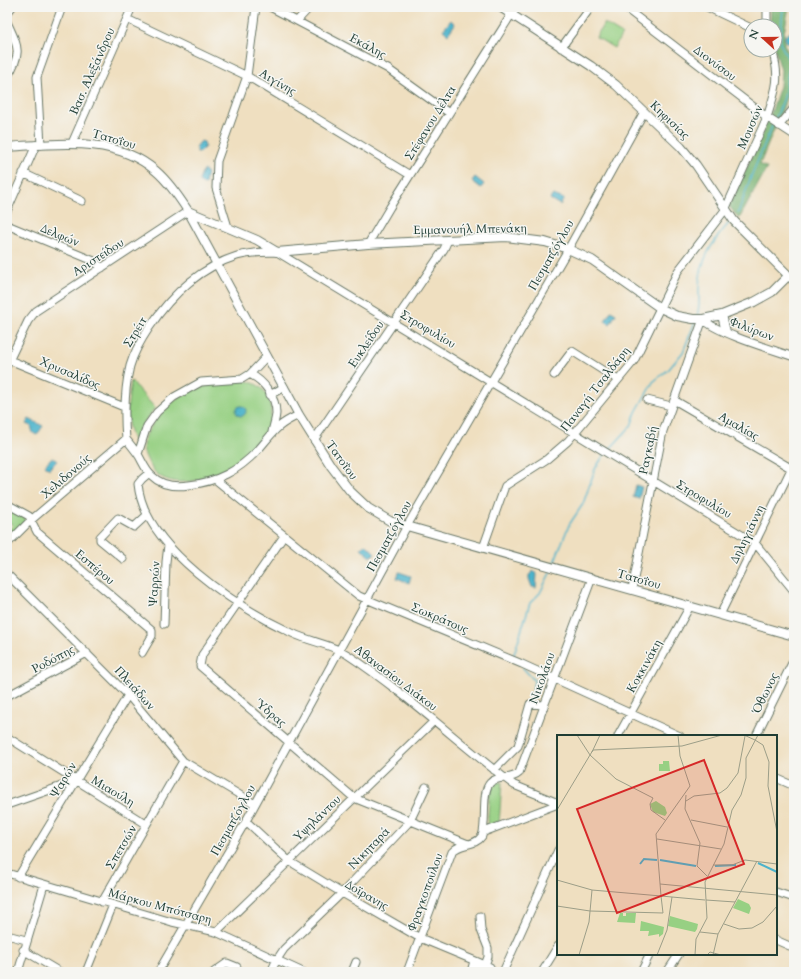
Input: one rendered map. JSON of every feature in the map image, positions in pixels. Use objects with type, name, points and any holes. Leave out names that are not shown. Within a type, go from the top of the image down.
[{"type":"main road","name":"Κηφισίας","points":[[500,7],[606,76],[692,160],[729,215],[791,279]]},
{"type":"main road","name":"Τατοΐου","points":[[7,146],[72,143],[111,148],[129,154],[146,163],[165,180],[188,212],[314,440],[340,479],[357,498],[374,512],[407,526],[794,636]]},
{"type":"main road","points":[[188,212],[228,227]]},
{"type":"main road","name":"Στροφυλίου","points":[[228,227],[257,240],[277,252]]},
{"type":"main road","name":"Εμμανουήλ Μπενάκη","points":[[277,252],[368,244],[520,238],[554,244],[595,261],[660,308],[677,316],[693,319],[703,319],[722,315],[764,297],[791,279]]},
{"type":"main road","points":[[722,315],[726,332]]},
{"type":"street","points":[[7,13],[12,7]]},
{"type":"street","points":[[7,211],[38,145],[37,78],[62,7]]},
{"type":"street","name":"Βασ. Αλεξάνδρου","points":[[72,143],[132,7]]},
{"type":"street","points":[[228,227],[216,188],[217,161],[247,76],[256,7]]},
{"type":"street","name":"Εκάλης","points":[[270,7],[388,69],[449,113]]},
{"type":"street","points":[[297,21],[310,7]]},
{"type":"street","name":"Στέφανου Δέλτα","points":[[368,244],[516,7]]},
{"type":"street","points":[[561,48],[591,7]]},
{"type":"street","name":"Διονύσου","points":[[624,7],[778,125],[794,135]]},
{"type":"street","points":[[707,7],[743,24]]},
{"type":"street","points":[[767,7],[767,18]]},
{"type":"street","name":"Αιγίνης","points":[[127,19],[247,76],[410,175]]},
{"type":"street","points":[[7,22],[18,48],[17,59],[7,77]]},
{"type":"street","name":"Μουσών","points":[[729,215],[768,117],[778,75],[774,58]]},
{"type":"street","points":[[778,125],[794,108]]},
{"type":"street","name":"Πεσματζόγλου","points":[[158,972],[246,821],[407,526],[568,249],[644,112]]},
{"type":"street","points":[[24,173],[82,201]]},
{"type":"street","name":"Αριστείδου","points":[[8,361],[32,315],[188,212]]},
{"type":"street","name":"Παναγή Τσαλδάρη","points":[[483,548],[505,486],[546,459],[576,433],[639,353],[678,271],[729,215]]},
{"type":"street","name":"Δελφών","points":[[7,225],[94,261],[102,268]]},
{"type":"street","name":"Ευκλείδου","points":[[314,440],[444,249],[448,240]]},
{"type":"street","name":"Εμμανουήλ Μπενάκη","points":[[217,265],[240,255],[277,252]]},
{"type":"street","name":"Στροφυλίου","points":[[277,252],[755,543],[794,591]]},
{"type":"street","name":"Στρέιτ","points":[[126,439],[124,407],[130,365],[141,340],[156,318],[178,292],[199,274],[217,265]]},
{"type":"street","name":"Φιλύρων","points":[[703,319],[707,324],[726,332],[794,357]]},
{"type":"street","name":"Ραγκαβή","points":[[632,589],[663,431],[703,319]]},
{"type":"street","points":[[554,375],[572,351],[618,380]]},
{"type":"street","points":[[138,454],[144,431],[150,421],[164,405],[180,392],[201,382],[242,379],[250,374],[267,356]]},
{"type":"street","name":"Χρυσαλίδος","points":[[8,361],[124,407]]},
{"type":"street","points":[[250,374],[262,382],[270,395],[276,413],[272,432]]},
{"type":"street","points":[[270,395],[284,387]]},
{"type":"street","name":"Αμαλίας","points":[[647,400],[672,403],[793,467]]},
{"type":"street","points":[[126,439],[138,454],[149,473],[162,483],[180,486],[201,484],[216,480],[237,469],[258,449],[279,425],[299,415]]},
{"type":"street","name":"Χελιδονούς","points":[[7,544],[30,521],[126,439]]},
{"type":"street","name":"Δηληγιάννη","points":[[720,614],[793,467]]},
{"type":"street","name":"Αθανασίου Διάκου","points":[[149,473],[138,484],[147,516],[168,545],[215,588],[237,603],[293,634],[338,650],[359,662],[514,785],[557,804]]},
{"type":"street","name":"Σωκράτους","points":[[216,480],[352,592],[518,663],[678,735]]},
{"type":"street","name":"Εσπέρου","points":[[7,504],[29,516],[30,521],[37,532],[152,630],[152,636],[142,653]]},
{"type":"street","points":[[123,559],[100,540],[100,537],[118,518],[134,527],[147,516]]},
{"type":"street","name":"Ύδρας","points":[[284,536],[202,655],[200,666],[354,798],[468,844]]},
{"type":"street","name":"Ψαρρών","points":[[164,624],[168,545]]},
{"type":"street","name":"Πλειάδων","points":[[7,574],[128,695],[182,761],[255,804]]},
{"type":"street","name":"Νικολάου","points":[[506,779],[512,778],[519,773],[592,578]]},
{"type":"street","name":"Κοκκινάκη","points":[[619,735],[690,606]]},
{"type":"street","name":"Ροδόπης","points":[[7,696],[87,653]]},
{"type":"street","name":"Όθωνος","points":[[756,735],[794,659]]},
{"type":"street","name":"Ψαρών","points":[[18,877],[128,695]]},
{"type":"street","points":[[494,770],[518,746],[530,704],[544,705]]},
{"type":"street","name":"Υψηλάντου","points":[[216,932],[434,721]]},
{"type":"street","name":"Μιαούλη","points":[[7,737],[146,824]]},
{"type":"street","name":"Σπετσών","points":[[102,902],[182,761]]},
{"type":"street","points":[[777,778],[794,786]]},
{"type":"street","points":[[484,832],[488,786],[494,780],[506,779]]},
{"type":"street","points":[[7,805],[76,781]]},
{"type":"street","name":"Νικηταρά","points":[[272,972],[276,961],[284,949],[342,893],[410,821],[426,787]]},
{"type":"street","name":"Φραγκοπούλου","points":[[408,972],[452,852],[458,846],[480,839],[484,832],[557,804]]},
{"type":"street","name":"Δοϊρανης","points":[[246,821],[289,861],[342,893],[420,938],[490,967]]},
{"type":"street","points":[[476,972],[490,967],[557,852]]},
{"type":"street","name":"Μάρκου Μπότσαρη","points":[[7,874],[186,926],[216,932],[276,961],[303,972]]},
{"type":"street","points":[[18,972],[23,950],[44,885]]},
{"type":"street","points":[[777,892],[794,898]]},
{"type":"street","points":[[86,972],[113,905]]},
{"type":"street","points":[[480,916],[481,930],[488,948],[490,967]]},
{"type":"street","points":[[7,935],[26,940]]},
{"type":"street","points":[[777,940],[794,948]]},
{"type":"street","points":[[542,972],[557,948]]},
{"type":"street","points":[[23,950],[60,972]]},
{"type":"street","points":[[641,972],[650,955]]},
{"type":"street","points":[[667,972],[678,955]]},
{"type":"street","points":[[352,972],[356,962]]},
{"type":"street","points":[[214,972],[227,964],[236,970]]},
{"type":"street","points":[[471,972],[490,967]]},
{"type":"green space","points":[[771,7],[789,7],[784,33],[784,44],[792,60],[794,75],[783,108],[760,164],[767,168],[739,219],[729,206],[770,116],[780,86],[781,70],[777,58],[783,58],[783,18],[770,18]]},
{"type":"green space","points":[[604,23],[622,34],[614,48],[596,37]]},
{"type":"green space","points":[[243,380],[259,386],[265,392],[269,401],[271,417],[266,432],[257,446],[244,458],[228,468],[211,476],[195,481],[171,481],[162,478],[155,473],[144,452],[144,441],[151,427],[167,406],[186,393],[201,387]]},
{"type":"green space","points":[[131,381],[155,408],[140,428],[134,442],[128,419]]},
{"type":"green space","points":[[7,508],[23,515],[26,520],[8,538],[7,531],[13,525],[7,521]]},
{"type":"green space","points":[[498,782],[502,782],[499,824],[487,828],[490,789]]},
{"type":"water","points":[[451,20],[455,24],[448,34],[443,30]]},
{"type":"water","points":[[788,33],[792,33],[794,34],[794,42],[788,43],[785,40],[785,36]]},
{"type":"water","points":[[201,141],[204,142],[205,147],[200,152],[197,152],[196,147]]},
{"type":"water","points":[[205,170],[207,172],[205,184],[202,184],[199,181],[202,172]]},
{"type":"water","points":[[475,177],[484,184],[481,188],[472,181]]},
{"type":"water","points":[[553,195],[564,199],[560,205],[550,199]]},
{"type":"water","points":[[611,311],[616,314],[610,324],[605,321]]},
{"type":"water","points":[[241,406],[246,411],[241,416],[236,411]]},
{"type":"water","points":[[29,419],[43,426],[37,435],[33,433],[31,426],[26,424]]},
{"type":"water","points":[[52,457],[57,461],[49,469],[45,465]]},
{"type":"water","points":[[636,485],[642,487],[639,499],[633,497]]},
{"type":"water","points":[[366,544],[375,553],[371,557],[361,548]]},
{"type":"water","points":[[533,571],[537,574],[536,588],[532,587],[529,579],[529,575]]},
{"type":"water","points":[[399,572],[411,576],[409,583],[397,578]]},
{"type":"waterway","points":[[775,120],[784,98],[790,63],[780,43],[783,7]]},
{"type":"waterway","points":[[738,213],[752,174],[773,124]]},
{"type":"waterway","points":[[697,316],[701,270],[704,261],[712,245],[729,223]]},
{"type":"waterway","points":[[608,451],[631,426],[636,412],[653,382],[669,369],[683,352],[695,322]]},
{"type":"waterway","points":[[553,565],[569,525],[583,504],[595,469],[604,455]]},
{"type":"waterway","points":[[513,657],[530,603],[540,593],[551,571]]},
{"type":"waterway","points":[[523,668],[534,680],[532,696]]}]
